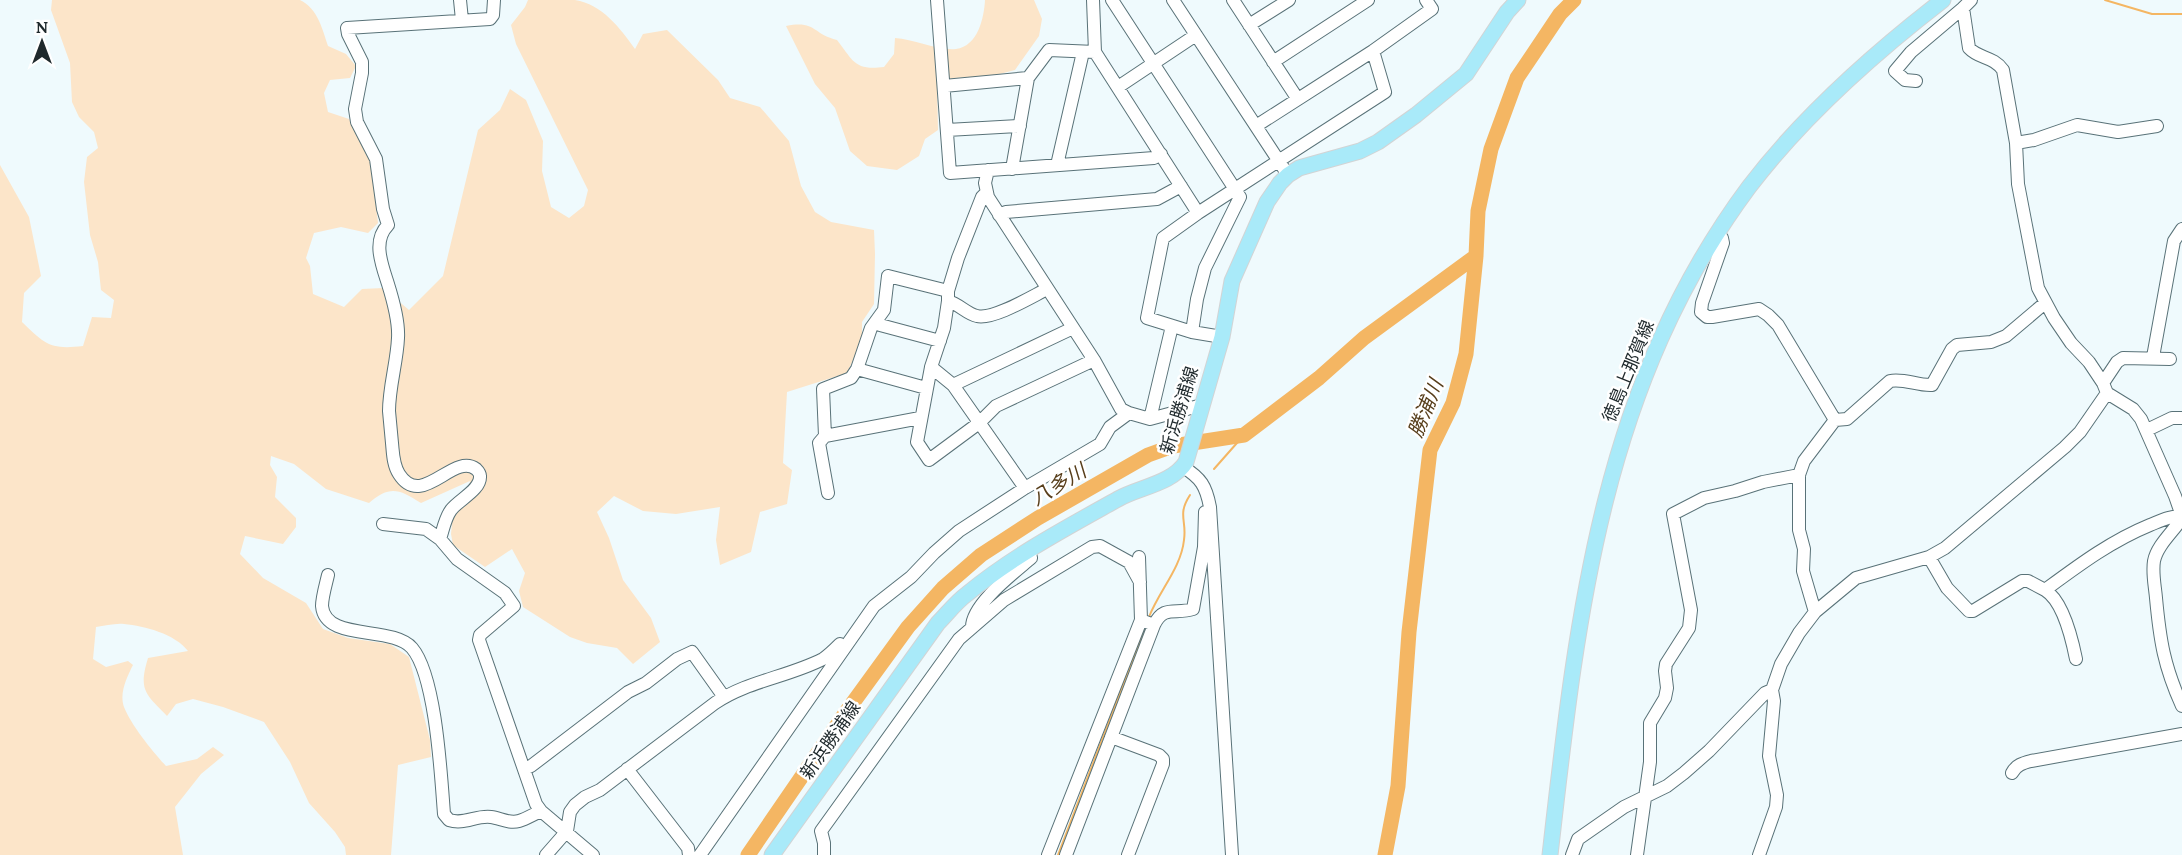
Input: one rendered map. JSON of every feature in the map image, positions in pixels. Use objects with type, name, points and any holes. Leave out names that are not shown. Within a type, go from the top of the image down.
[{"type":"main road","name":"新浜勝浦線","points":[[772,855],[938,623],[965,595],[1005,564],[1122,497],[1166,478],[1184,465],[1222,337],[1232,281],[1267,202],[1288,175],[1299,168],[1360,151],[1378,142],[1416,115],[1466,74],[1507,12],[1518,0]]},
{"type":"main road","name":"徳島上那賀線","points":[[1550,855],[1574,658],[1591,565],[1616,457],[1636,396],[1652,357],[1681,296],[1749,187],[1821,107],[1898,35],[1943,0]]},
{"type":"street","points":[[460,0],[462,20]]},
{"type":"street","points":[[440,539],[448,514],[477,486],[481,477],[474,467],[466,466],[456,468],[425,485],[415,486],[405,482],[397,471],[389,410],[398,337],[389,287],[381,262],[380,242],[381,232],[388,225],[383,209],[376,159],[357,123],[355,109],[362,62],[347,28],[490,19],[494,15],[494,0]]},
{"type":"street","points":[[937,0],[950,173],[1154,158],[1161,154]]},
{"type":"street","points":[[1057,165],[1089,52],[1093,0]]},
{"type":"street","points":[[1112,0],[1240,197],[1205,268],[1192,332]]},
{"type":"street","points":[[1173,0],[1288,175]]},
{"type":"street","points":[[1233,0],[1297,98]]},
{"type":"street","points":[[1249,25],[1289,0]]},
{"type":"street","points":[[1273,62],[1368,0]]},
{"type":"street","points":[[1256,126],[1373,51],[1432,9],[1426,0]]},
{"type":"street","points":[[1916,81],[1905,80],[1895,71],[1911,52],[1967,4]]},
{"type":"street","points":[[1967,4],[1969,48],[1972,52],[1997,63],[2003,70],[2016,143],[2018,184],[2034,269],[2045,303],[2071,343],[2090,362],[2105,388],[2133,409],[2147,430],[2182,517]]},
{"type":"street","points":[[1118,87],[1196,35]]},
{"type":"street","points":[[1012,169],[1028,78],[1050,50],[1089,52],[1118,87],[1198,213]]},
{"type":"street","points":[[1222,337],[1192,332],[1147,318],[1163,237],[1385,92],[1373,51]]},
{"type":"street","points":[[944,86],[1028,78]]},
{"type":"street","points":[[2016,143],[2034,140],[2077,125],[2106,132],[2157,126]]},
{"type":"street","points":[[947,130],[1020,126]]},
{"type":"street","points":[[988,170],[985,183],[986,194],[1094,360],[1121,409],[1149,419],[1201,408]]},
{"type":"street","points":[[999,215],[1006,212],[1157,199],[1181,186]]},
{"type":"street","points":[[986,194],[982,197],[962,248],[948,296],[940,341],[926,388],[917,442],[929,460],[979,423],[996,406],[1094,360]]},
{"type":"street","points":[[2153,357],[2174,241],[2182,229]]},
{"type":"street","points":[[1718,234],[1723,243],[1701,312],[1707,317],[1712,317],[1759,309],[1768,315],[1778,325],[1835,420]]},
{"type":"street","points":[[825,436],[823,389],[851,378],[857,369],[871,328],[884,310],[888,276],[948,296],[974,316],[986,318],[1047,290]]},
{"type":"street","points":[[1815,612],[1803,571],[1804,549],[1799,530],[1799,475],[1804,461],[1835,420],[1846,419],[1890,381],[1898,379],[1923,386],[1932,386],[1957,345],[1991,342],[2006,336],[2045,303]]},
{"type":"street","points":[[876,321],[880,325],[940,341]]},
{"type":"street","points":[[1149,419],[1172,326]]},
{"type":"street","points":[[953,385],[1073,328]]},
{"type":"street","points":[[1759,855],[1776,801],[1769,756],[1774,701],[1772,690],[1781,664],[1799,633],[1815,612],[1856,578],[1929,557],[1945,548],[2080,432],[2117,362],[2123,358],[2170,359]]},
{"type":"street","points":[[931,367],[953,385],[1024,488]]},
{"type":"street","points":[[857,369],[926,388]]},
{"type":"street","points":[[700,855],[874,606],[910,577],[959,531],[1024,488],[1100,444],[1110,427],[1129,413]]},
{"type":"street","points":[[828,493],[819,443],[825,436],[920,418]]},
{"type":"street","points":[[2147,430],[2172,418],[2182,418]]},
{"type":"street","points":[[1184,465],[1200,479],[1210,507],[1232,855]]},
{"type":"street","points":[[1637,855],[1650,762],[1650,723],[1665,698],[1666,664],[1691,622],[1691,610],[1673,514],[1704,498],[1799,475]]},
{"type":"street","points":[[1048,855],[1148,622],[1157,619],[1165,612],[1192,609],[1204,547],[1204,513],[1210,507]]},
{"type":"street","points":[[2045,590],[2091,556],[2128,534],[2166,519],[2182,517]]},
{"type":"street","points":[[2182,517],[2154,560],[2161,646],[2164,661],[2182,706]]},
{"type":"street","points":[[383,524],[426,529],[440,539],[456,559],[505,593],[514,606],[480,635],[479,640],[536,804],[541,811],[593,855]]},
{"type":"street","points":[[824,855],[821,831],[959,639],[1021,589],[1092,547],[1100,546],[1129,562],[1140,582]]},
{"type":"street","points":[[972,628],[972,620],[994,589],[1031,558],[1029,550]]},
{"type":"street","points":[[1066,855],[1111,737],[1148,622],[1140,582],[1139,557]]},
{"type":"street","points":[[1929,557],[1947,588],[1969,611],[1973,611],[2022,581],[2028,581],[2045,590],[2053,597],[2068,625],[2076,659]]},
{"type":"street","points":[[328,575],[322,605],[329,620],[344,629],[394,636],[405,641],[420,659],[426,677],[438,742],[444,814],[449,820],[463,822],[491,817],[511,822],[519,821],[541,811]]},
{"type":"street","points":[[546,855],[567,831],[570,812],[575,805],[600,790],[724,697],[823,659],[845,639],[849,639]]},
{"type":"street","points":[[525,768],[531,766],[628,692],[677,659],[692,652],[724,697]]},
{"type":"street","points":[[1572,855],[1578,839],[1624,807],[1667,786],[1709,751],[1765,693],[1772,690]]},
{"type":"street","points":[[2012,773],[2014,768],[2020,764],[2031,761],[2182,734]]},
{"type":"street","points":[[1111,737],[1159,755],[1163,759],[1128,855]]},
{"type":"street","points":[[627,769],[688,848],[689,855]]},
{"type":"shaded area","points":[[52,0],[300,0],[311,8],[324,32],[328,46],[346,54],[356,66],[350,78],[330,80],[324,93],[328,112],[349,119],[371,162],[378,223],[368,233],[341,227],[314,233],[306,258],[310,266],[313,294],[344,307],[362,289],[383,288],[409,310],[443,276],[478,130],[500,110],[510,89],[526,100],[543,141],[542,171],[551,207],[569,218],[584,206],[588,190],[516,44],[511,25],[528,0],[575,0],[594,6],[617,25],[635,49],[643,34],[667,30],[718,80],[730,98],[760,107],[789,141],[801,186],[815,212],[831,222],[874,230],[874,304],[862,322],[862,341],[847,373],[787,392],[783,463],[792,470],[787,504],[760,512],[751,552],[720,565],[716,540],[720,507],[676,514],[643,511],[614,496],[597,512],[609,538],[623,580],[651,618],[660,642],[633,664],[617,648],[587,643],[570,637],[523,607],[519,591],[525,573],[512,549],[485,567],[453,545],[451,534],[453,513],[467,504],[470,481],[421,503],[400,492],[389,491],[369,503],[326,489],[294,464],[271,456],[270,465],[277,477],[275,497],[296,518],[296,527],[283,544],[245,536],[240,554],[263,578],[306,603],[323,629],[348,638],[390,644],[409,657],[430,740],[431,757],[398,765],[391,855],[346,855],[345,847],[335,832],[309,803],[290,762],[264,722],[193,699],[176,704],[167,716],[149,697],[144,685],[148,658],[188,651],[175,640],[159,632],[114,624],[96,627],[93,659],[106,667],[128,661],[133,665],[124,685],[123,702],[132,722],[149,746],[166,766],[197,759],[213,747],[224,755],[201,774],[175,807],[183,855],[0,855],[0,165],[29,217],[41,276],[24,293],[22,322],[49,344],[63,347],[83,346],[92,317],[111,318],[114,300],[101,290],[98,262],[90,235],[84,182],[87,157],[98,148],[94,132],[79,117],[72,102],[70,63],[51,10]]},
{"type":"shaded area","points":[[985,0],[1034,0],[1042,19],[1039,36],[1015,70],[992,76],[954,78],[937,83],[938,130],[925,139],[919,156],[897,170],[867,166],[850,151],[835,108],[815,84],[786,26],[809,26],[837,40],[851,58],[860,65],[874,68],[884,67],[894,54],[895,38],[949,49],[964,47],[975,37],[981,23]]},
{"type":"waterway","name":"勝浦川","points":[[1385,855],[1398,786],[1409,632],[1430,450],[1453,403],[1466,354],[1478,211],[1491,149],[1517,78],[1560,14],[1574,0]]},
{"type":"waterway","points":[[2105,0],[2152,14],[2182,14]]},
{"type":"waterway","name":"八多川","points":[[748,855],[844,715],[908,627],[943,588],[981,555],[1038,518],[1148,455],[1173,446],[1244,435],[1319,378],[1364,338],[1476,256]]},
{"type":"waterway","points":[[1214,469],[1244,435]]},
{"type":"waterway","points":[[1149,617],[1179,560],[1185,533],[1183,513],[1190,495]]},
{"type":"waterway","points":[[1058,855],[1146,625]]}]
